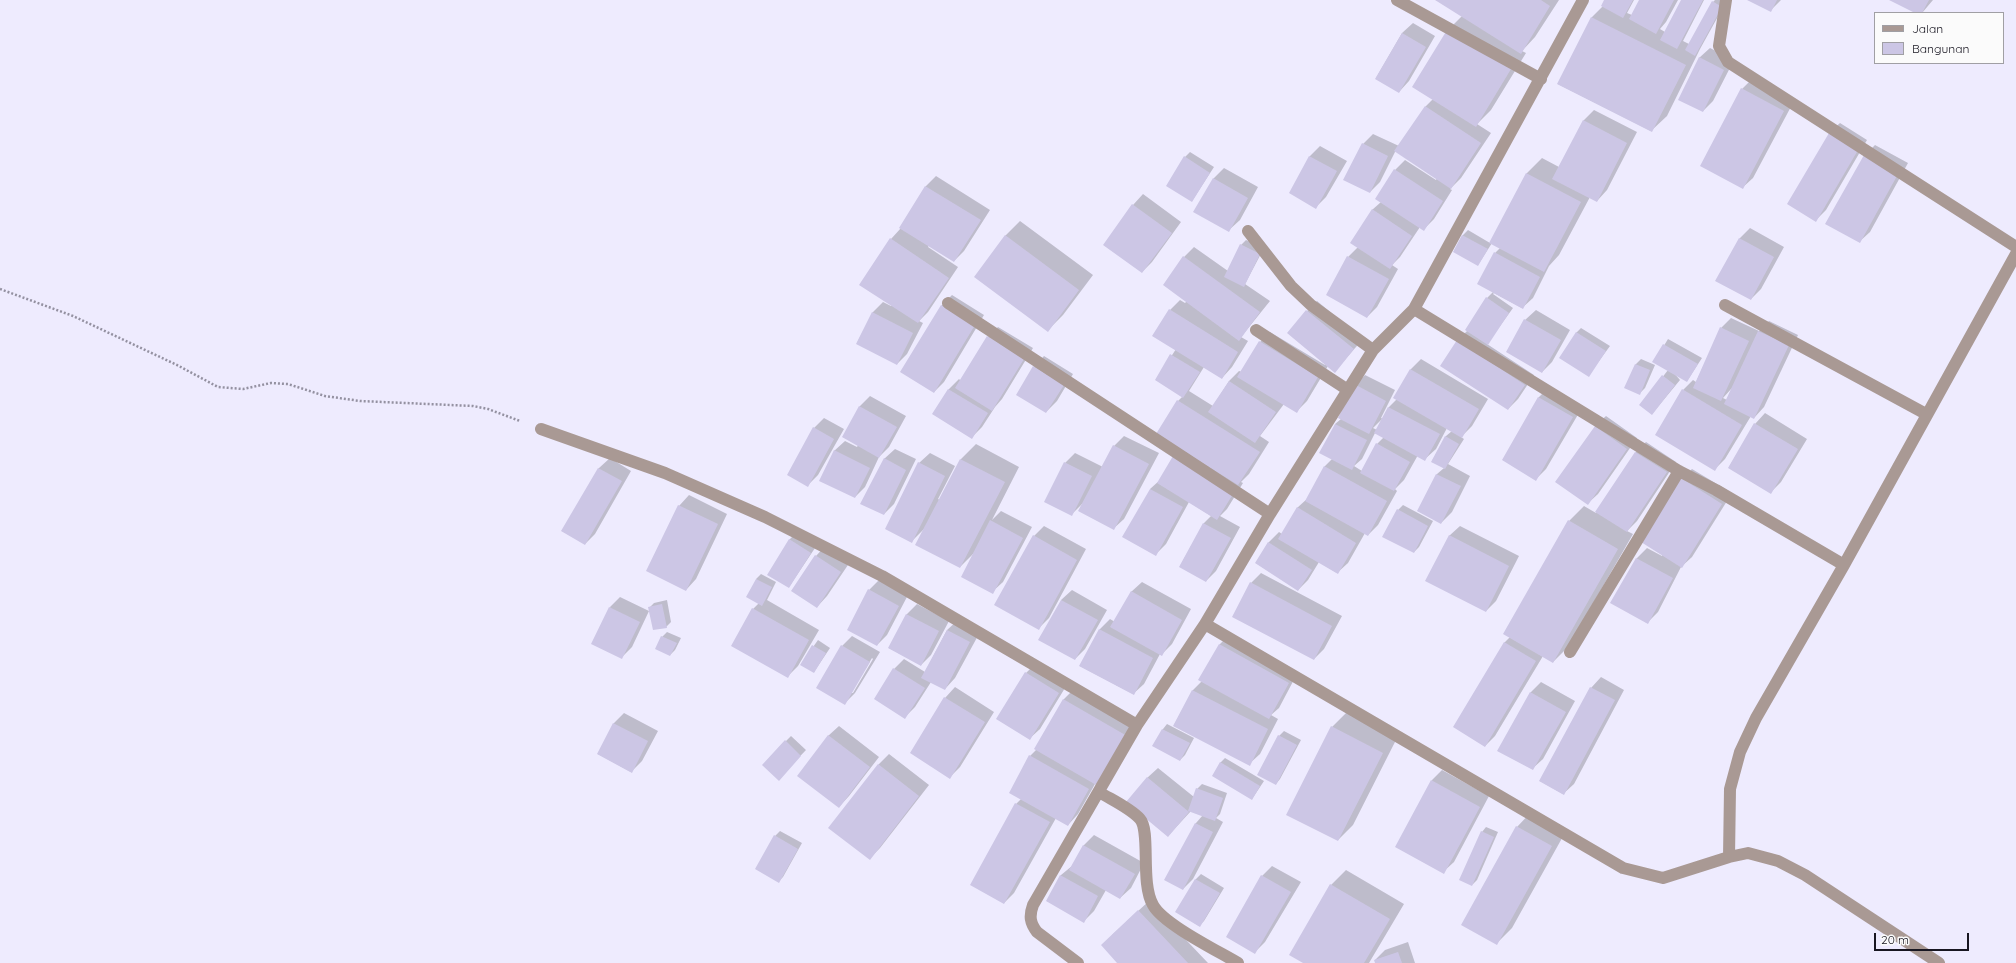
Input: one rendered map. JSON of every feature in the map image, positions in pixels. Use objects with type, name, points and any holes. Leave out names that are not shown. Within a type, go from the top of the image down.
[{"type":"street","points":[[1396,0],[1541,79]]},
{"type":"street","points":[[1078,963],[1037,932],[1031,922],[1031,912],[1137,725],[1205,624],[1270,514],[1373,350],[1414,308],[1583,0]]},
{"type":"street","points":[[1726,0],[1719,46],[1728,62],[2016,247]]},
{"type":"street","points":[[1248,231],[1291,286],[1311,305],[1373,350]]},
{"type":"street","points":[[1729,857],[1730,789],[1740,752],[1756,718],[1844,565],[1926,414],[2016,254]]},
{"type":"street","points":[[948,303],[1270,514]]},
{"type":"street","points":[[1725,305],[1926,414]]},
{"type":"street","points":[[1414,308],[1679,471],[1716,490],[1844,565]]},
{"type":"street","points":[[1256,330],[1348,390]]},
{"type":"street","points":[[541,429],[665,473],[772,521],[882,576],[1137,725]]},
{"type":"street","points":[[1570,652],[1679,471]]},
{"type":"street","points":[[1205,624],[1623,868],[1663,878],[1729,857],[1748,853],[1778,861],[1805,875],[1939,963]]},
{"type":"street","points":[[1099,792],[1136,816],[1144,825],[1147,888],[1153,906],[1169,922],[1238,963]]},
{"type":"path","points":[[0,290],[73,316],[177,365],[218,387],[243,390],[271,383],[288,384],[325,396],[360,401],[473,406],[488,409],[541,429]]},
{"type":"building","points":[[1435,0],[1541,0],[1550,6],[1521,54]]},
{"type":"building","points":[[1604,0],[1633,0],[1623,18],[1601,6]]},
{"type":"building","points":[[1639,0],[1674,0],[1656,34],[1629,19]]},
{"type":"building","points":[[1681,0],[1703,0],[1677,49],[1660,40]]},
{"type":"building","points":[[1747,0],[1777,0],[1771,12]]},
{"type":"building","points":[[1889,0],[1929,0],[1923,12],[1913,12]]},
{"type":"building","points":[[1712,1],[1722,7],[1695,56],[1685,50]]},
{"type":"building","points":[[1591,17],[1686,65],[1652,132],[1557,84]]},
{"type":"building","points":[[1447,30],[1511,69],[1476,127],[1412,87]]},
{"type":"building","points":[[1402,33],[1426,47],[1399,93],[1375,79]]},
{"type":"building","points":[[1699,57],[1724,70],[1703,112],[1678,100]]},
{"type":"building","points":[[1741,88],[1784,111],[1743,189],[1700,166]]},
{"type":"building","points":[[1425,106],[1481,143],[1451,189],[1394,151]]},
{"type":"building","points":[[1583,120],[1627,143],[1597,202],[1552,179]]},
{"type":"building","points":[[1829,133],[1858,150],[1816,222],[1787,204]]},
{"type":"building","points":[[1362,143],[1388,156],[1370,193],[1343,180]]},
{"type":"building","points":[[1864,155],[1898,174],[1860,243],[1825,224]]},
{"type":"building","points":[[1184,156],[1210,173],[1192,202],[1166,186]]},
{"type":"building","points":[[1309,156],[1337,171],[1316,209],[1289,193]]},
{"type":"building","points":[[1394,169],[1443,201],[1424,231],[1375,199]]},
{"type":"building","points":[[1526,173],[1581,202],[1544,272],[1489,243]]},
{"type":"building","points":[[1213,178],[1248,198],[1229,232],[1193,212]]},
{"type":"building","points":[[925,186],[981,220],[954,262],[899,228]]},
{"type":"building","points":[[1132,204],[1172,233],[1142,273],[1103,245]]},
{"type":"building","points":[[1372,209],[1412,236],[1390,269],[1350,243]]},
{"type":"building","points":[[1005,235],[1079,290],[1048,332],[974,277]]},
{"type":"building","points":[[1462,235],[1488,249],[1478,266],[1453,252]]},
{"type":"building","points":[[890,238],[949,278],[918,323],[859,285]]},
{"type":"building","points":[[1739,238],[1774,257],[1751,300],[1715,281]]},
{"type":"building","points":[[1240,244],[1260,254],[1244,287],[1224,277]]},
{"type":"building","points":[[1494,252],[1540,277],[1523,309],[1477,284]]},
{"type":"building","points":[[1183,256],[1260,312],[1239,341],[1163,285]]},
{"type":"building","points":[[1347,256],[1389,279],[1367,318],[1326,295]]},
{"type":"building","points":[[1486,297],[1509,313],[1488,345],[1465,330]]},
{"type":"building","points":[[941,305],[975,325],[934,393],[900,372]]},
{"type":"building","points":[[1169,309],[1238,352],[1222,379],[1152,336]]},
{"type":"building","points":[[1306,310],[1354,349],[1335,373],[1287,333]]},
{"type":"building","points":[[872,312],[913,333],[897,365],[856,344]]},
{"type":"building","points":[[1524,319],[1561,340],[1542,373],[1506,352]]},
{"type":"building","points":[[1720,327],[1749,341],[1721,401],[1693,388]]},
{"type":"building","points":[[1758,331],[1789,345],[1754,419],[1724,404]]},
{"type":"building","points":[[1576,332],[1606,351],[1589,377],[1559,358]]},
{"type":"building","points":[[987,336],[1024,359],[992,411],[955,388]]},
{"type":"building","points":[[1457,340],[1525,385],[1508,410],[1440,366]]},
{"type":"building","points":[[1259,341],[1318,377],[1297,413],[1237,377]]},
{"type":"building","points":[[1663,344],[1698,364],[1687,382],[1652,362]]},
{"type":"building","points":[[1170,354],[1200,372],[1183,398],[1155,380]]},
{"type":"building","points":[[1635,364],[1650,370],[1640,395],[1624,388]]},
{"type":"building","points":[[1033,366],[1064,385],[1046,413],[1016,395]]},
{"type":"building","points":[[1410,369],[1479,409],[1462,438],[1393,398]]},
{"type":"building","points":[[1662,375],[1675,385],[1652,415],[1639,405]]},
{"type":"building","points":[[1229,381],[1276,412],[1255,443],[1208,412]]},
{"type":"building","points":[[1354,384],[1386,401],[1369,434],[1338,418]]},
{"type":"building","points":[[948,389],[988,413],[972,439],[932,414]]},
{"type":"building","points":[[1682,389],[1742,425],[1715,471],[1655,435]]},
{"type":"building","points":[[1538,397],[1573,417],[1536,481],[1502,460]]},
{"type":"building","points":[[1177,400],[1260,452],[1238,485],[1156,434]]},
{"type":"building","points":[[859,406],[897,427],[879,458],[842,437]]},
{"type":"building","points":[[1388,407],[1440,434],[1425,461],[1374,433]]},
{"type":"building","points":[[1754,423],[1798,449],[1771,494],[1728,468]]},
{"type":"building","points":[[1335,424],[1367,440],[1352,470],[1319,453]]},
{"type":"building","points":[[1595,426],[1627,449],[1588,505],[1555,482]]},
{"type":"building","points":[[813,427],[834,439],[808,487],[787,475]]},
{"type":"building","points":[[1445,436],[1459,444],[1445,469],[1431,462]]},
{"type":"building","points":[[1376,443],[1410,462],[1394,491],[1360,473]]},
{"type":"building","points":[[1113,445],[1149,464],[1114,530],[1078,511]]},
{"type":"building","points":[[834,450],[870,468],[855,498],[819,481]]},
{"type":"building","points":[[1635,452],[1667,472],[1627,532],[1595,512]]},
{"type":"building","points":[[1173,456],[1233,494],[1217,520],[1157,483]]},
{"type":"building","points":[[884,458],[906,470],[884,515],[860,504]]},
{"type":"building","points":[[960,459],[1005,482],[960,568],[915,545]]},
{"type":"building","points":[[918,462],[945,476],[912,543],[885,529]]},
{"type":"building","points":[[1064,462],[1092,476],[1072,516],[1044,502]]},
{"type":"building","points":[[1324,466],[1387,501],[1368,536],[1305,501]]},
{"type":"building","points":[[598,468],[622,481],[585,545],[561,531]]},
{"type":"building","points":[[1436,474],[1461,486],[1441,524],[1417,511]]},
{"type":"building","points":[[1681,478],[1722,504],[1682,568],[1641,542]]},
{"type":"building","points":[[1150,489],[1183,507],[1156,556],[1122,537]]},
{"type":"building","points":[[678,505],[718,524],[686,591],[646,571]]},
{"type":"building","points":[[1297,507],[1356,543],[1338,574],[1278,539]]},
{"type":"building","points":[[1397,509],[1428,526],[1414,553],[1382,537]]},
{"type":"building","points":[[990,520],[1023,538],[993,594],[961,577]]},
{"type":"building","points":[[1568,520],[1618,549],[1553,663],[1503,634]]},
{"type":"building","points":[[1203,523],[1231,538],[1206,582],[1179,567]]},
{"type":"building","points":[[1033,535],[1077,560],[1039,630],[994,605]]},
{"type":"building","points":[[1449,535],[1509,566],[1486,612],[1425,581]]},
{"type":"building","points":[[789,539],[811,553],[789,588],[767,575]]},
{"type":"building","points":[[1268,542],[1312,570],[1298,591],[1255,563]]},
{"type":"building","points":[[815,555],[841,572],[817,608],[791,591]]},
{"type":"building","points":[[1636,558],[1673,578],[1648,624],[1610,603]]},
{"type":"building","points":[[756,579],[772,587],[762,606],[746,597]]},
{"type":"building","points":[[1250,582],[1332,626],[1314,660],[1232,617]]},
{"type":"building","points":[[868,589],[899,606],[877,646],[847,630]]},
{"type":"building","points":[[1131,591],[1182,620],[1162,656],[1110,627]]},
{"type":"building","points":[[1061,600],[1098,620],[1075,660],[1038,640]]},
{"type":"building","points":[[662,604],[667,628],[653,630],[648,607]]},
{"type":"building","points":[[609,607],[640,622],[622,659],[591,644]]},
{"type":"building","points":[[752,608],[809,640],[788,678],[731,646]]},
{"type":"building","points":[[906,614],[939,631],[921,666],[888,648]]},
{"type":"building","points":[[1099,629],[1153,658],[1134,695],[1079,666]]},
{"type":"building","points":[[947,630],[970,642],[945,690],[921,678]]},
{"type":"building","points":[[661,636],[677,643],[670,656],[655,649]]},
{"type":"building","points":[[1504,642],[1536,661],[1485,747],[1453,727]]},
{"type":"building","points":[[1219,644],[1289,683],[1269,719],[1198,680]]},
{"type":"building","points":[[812,645],[826,653],[814,673],[800,665]]},
{"type":"building","points":[[841,645],[870,662],[845,705],[816,688]]},
{"type":"building","points":[[893,668],[925,688],[905,719],[874,699]]},
{"type":"building","points":[[1025,672],[1059,693],[1030,740],[996,719]]},
{"type":"building","points":[[1590,687],[1615,700],[1564,795],[1539,781]]},
{"type":"building","points":[[1192,690],[1268,729],[1250,766],[1173,726]]},
{"type":"building","points":[[1530,692],[1566,712],[1533,770],[1497,751]]},
{"type":"building","points":[[944,697],[985,722],[950,779],[910,753]]},
{"type":"building","points":[[1063,699],[1127,736],[1098,786],[1034,749]]},
{"type":"building","points":[[613,723],[648,741],[632,773],[597,754]]},
{"type":"building","points":[[1331,726],[1383,753],[1338,841],[1286,815]]},
{"type":"building","points":[[1162,729],[1190,743],[1180,761],[1152,746]]},
{"type":"building","points":[[828,735],[870,767],[839,808],[797,776]]},
{"type":"building","points":[[1278,735],[1297,745],[1276,785],[1257,775]]},
{"type":"building","points":[[785,740],[801,756],[779,781],[762,765]]},
{"type":"building","points":[[1029,755],[1089,789],[1068,826],[1009,793]]},
{"type":"building","points":[[1220,762],[1260,786],[1252,800],[1212,776]]},
{"type":"building","points":[[878,764],[919,796],[870,860],[828,828]]},
{"type":"building","points":[[1147,777],[1189,812],[1168,837],[1126,802]]},
{"type":"building","points":[[1431,780],[1480,807],[1444,874],[1395,847]]},
{"type":"building","points":[[1196,788],[1223,798],[1215,821],[1188,811]]},
{"type":"building","points":[[1015,803],[1050,822],[1004,904],[970,885]]},
{"type":"building","points":[[1195,823],[1213,832],[1183,890],[1164,880]]},
{"type":"building","points":[[1516,826],[1552,846],[1497,945],[1461,925]]},
{"type":"building","points":[[1481,831],[1494,837],[1472,886],[1459,880]]},
{"type":"building","points":[[774,835],[798,849],[779,883],[755,869]]},
{"type":"building","points":[[1083,845],[1135,874],[1120,899],[1069,870]]},
{"type":"building","points":[[1060,875],[1098,896],[1084,923],[1046,901]]},
{"type":"building","points":[[1261,875],[1291,892],[1255,954],[1226,937]]},
{"type":"building","points":[[1195,879],[1220,893],[1200,927],[1175,912]]},
{"type":"building","points":[[1330,884],[1390,919],[1364,963],[1303,963],[1289,955]]},
{"type":"building","points":[[1138,910],[1188,963],[1117,963],[1101,945]]},
{"type":"building","points":[[1398,952],[1402,963],[1375,963],[1374,960]]}]
